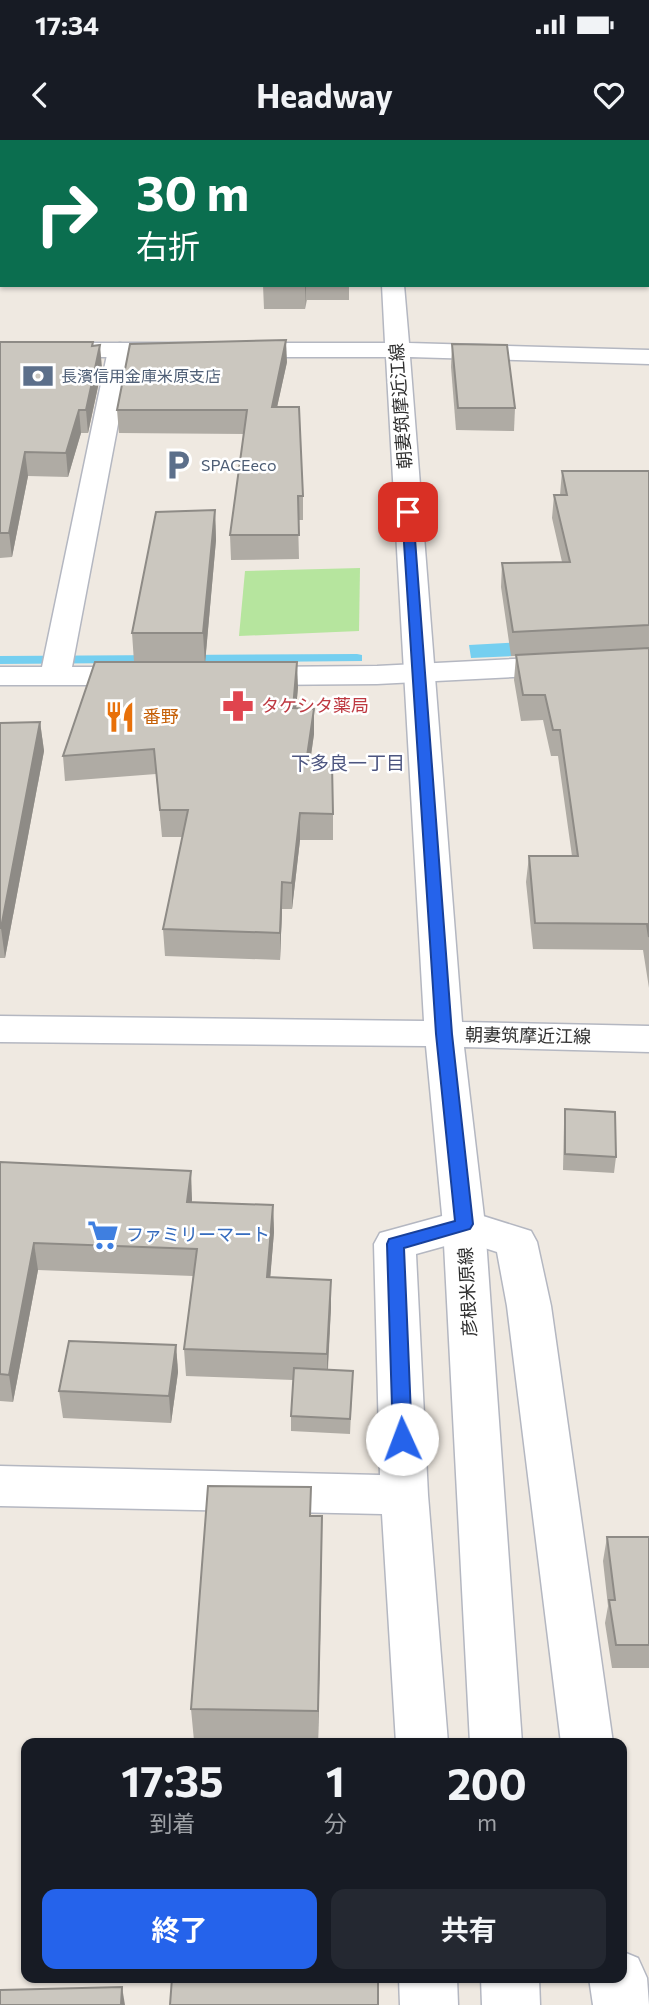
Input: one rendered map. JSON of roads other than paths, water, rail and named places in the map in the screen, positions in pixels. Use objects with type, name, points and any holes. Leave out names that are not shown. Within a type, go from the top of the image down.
[{"type":"street","name":"朝妻筑摩近江線","points":[[393,287],[444,1034],[649,1039]]},
{"type":"street","points":[[0,350],[397,350],[649,357]]},
{"type":"street","points":[[58,664],[120,350]]},
{"type":"street","points":[[209,676],[418,674],[649,661]]},
{"type":"street","points":[[0,676],[58,664],[167,676]]},
{"type":"street","points":[[0,1029],[444,1034]]},
{"type":"street","name":"彦根米原線","points":[[444,1034],[464,1224],[496,1738]]},
{"type":"street","points":[[422,1738],[404,1495],[396,1244],[464,1224],[516,1242],[529,1306],[586,1738]]},
{"type":"street","points":[[0,1486],[404,1495]]},
{"type":"street","points":[[428,1983],[429,2005]]},
{"type":"street","points":[[510,1983],[511,2005]]},
{"type":"street","points":[[619,1983],[622,2005]]},
{"type":"water","points":[[649,635],[649,650],[471,658],[469,645]]},
{"type":"waterway","points":[[0,660],[357,658]]},
{"type":"place","name":"長濱信用金庫米原支店","points":[[38,376]]},
{"type":"place","name":"SPACEeco","points":[[178,465]]},
{"type":"place","name":"タケシタ薬局","points":[[238,706]]},
{"type":"place","name":"番野","points":[[120,717]]},
{"type":"place","name":"ファミリーマート","points":[[103,1235]]},
{"type":"district","name":"下多良一丁目","points":[[348,763]]}]
